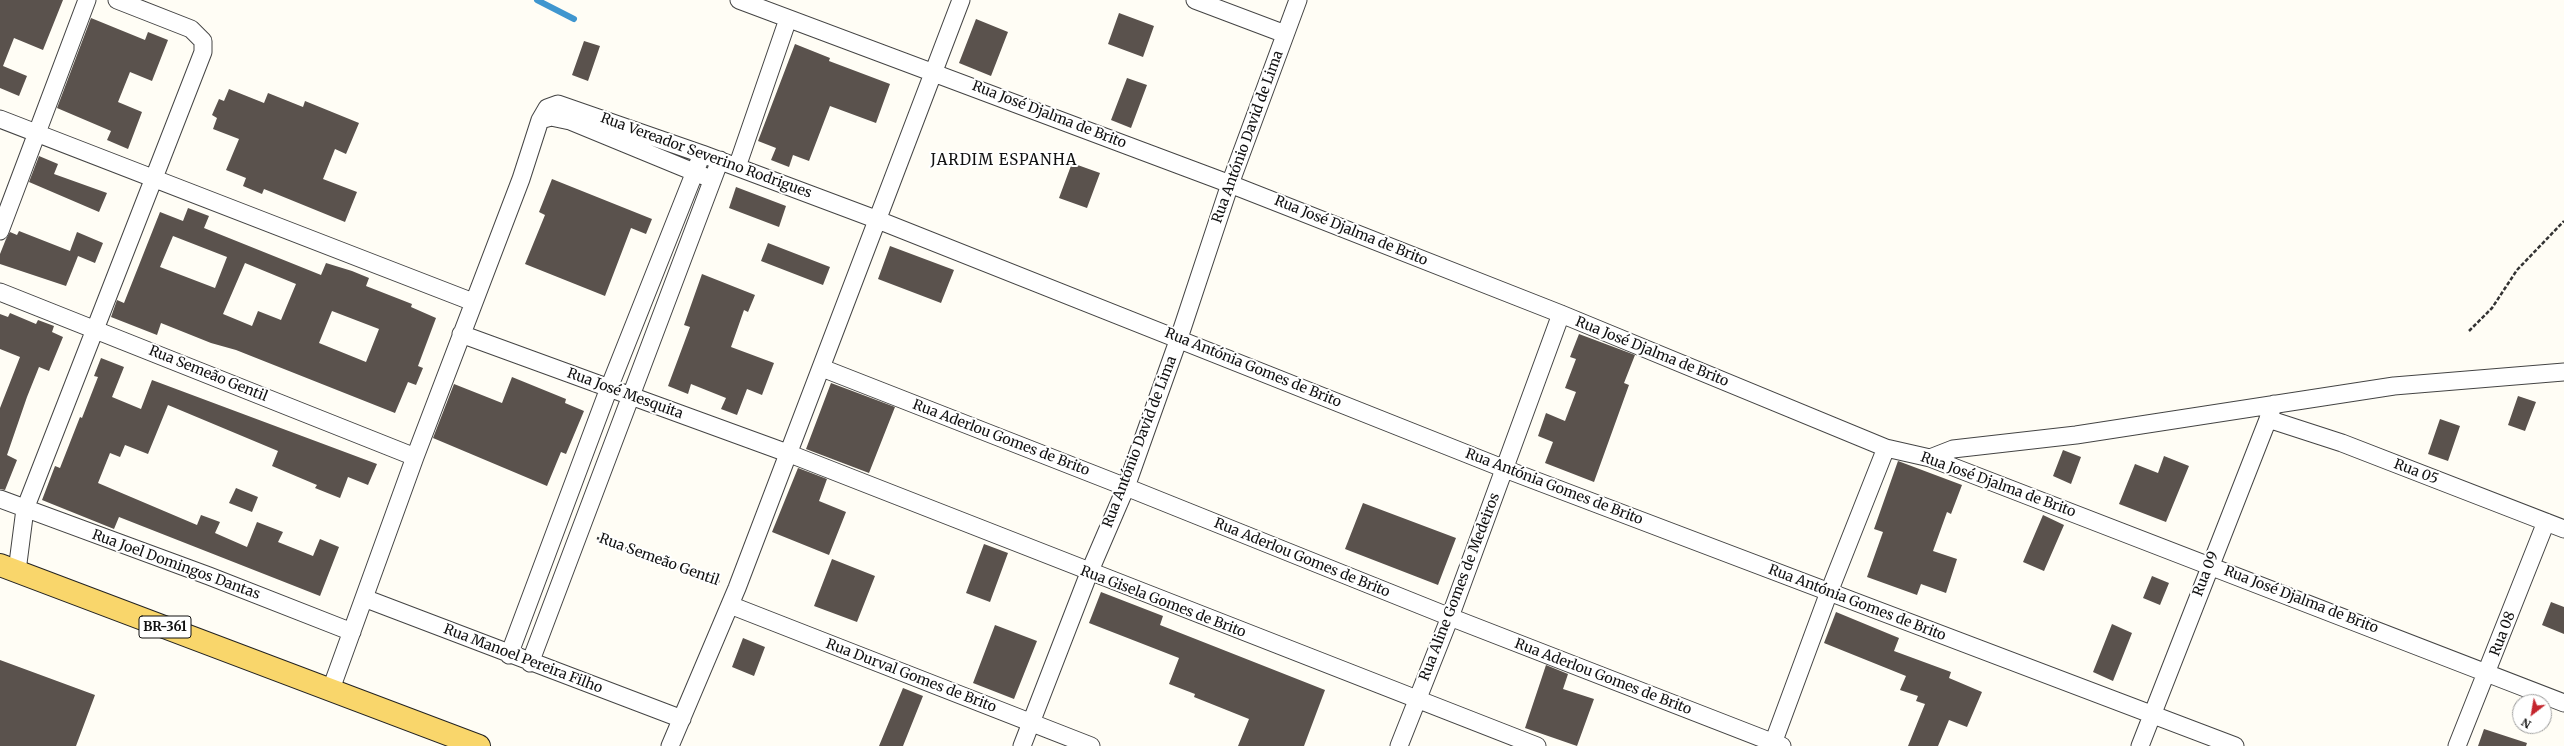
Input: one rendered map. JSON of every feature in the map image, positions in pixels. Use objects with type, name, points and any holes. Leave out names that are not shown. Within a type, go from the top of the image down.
[{"type":"main road","name":"BR-361","points":[[8,568],[479,746]]},
{"type":"street","points":[[0,231],[87,0]]},
{"type":"street","points":[[8,568],[25,509],[156,178],[203,52],[203,40],[191,29],[117,0]]},
{"type":"street","name":"Rua José Djalma de Brito","points":[[739,0],[933,71],[1230,184],[1561,314],[1886,448],[1930,458],[2488,672],[2564,703]]},
{"type":"street","points":[[670,746],[737,588],[790,454],[961,0]]},
{"type":"street","points":[[1195,0],[1285,34]]},
{"type":"street","name":"Rua António David de Lima","points":[[1022,746],[1089,573],[1126,487],[1179,338],[1230,184],[1298,0]]},
{"type":"street","points":[[737,167],[788,19]]},
{"type":"street","name":"Rua Vereador Severino Rodrigues","points":[[331,689],[415,457],[521,179],[540,120],[547,108],[553,105],[564,105],[720,160],[878,220]]},
{"type":"street","name":"Rua Vereador Severino Rodrigues","points":[[540,120],[551,117],[570,121],[713,180]]},
{"type":"street","points":[[0,119],[156,178],[473,302]]},
{"type":"street","points":[[509,655],[609,388],[702,154]]},
{"type":"street","points":[[530,663],[720,160]]},
{"type":"street","name":"Rua Antónia Gomes de Brito","points":[[878,220],[1179,338],[1505,469],[2235,746]]},
{"type":"street","name":"Rua Semeão Gentil","points":[[0,292],[415,457]]},
{"type":"street","name":"Rua Aline Gomes de Medeiros","points":[[1399,746],[1450,618],[1561,314]]},
{"type":"street","name":"Rua José Mesquita","points":[[461,334],[790,454]]},
{"type":"street","name":"Rua Aderlou Gomes de Brito","points":[[822,368],[1126,487],[1450,618],[1776,745]]},
{"type":"street","points":[[1930,458],[1952,449],[2076,435],[2394,386],[2564,372]]},
{"type":"street","name":"Rua 09","points":[[2140,746],[2209,565],[2274,404]]},
{"type":"street","name":"Rua 05","points":[[2268,419],[2342,443],[2564,529]]},
{"type":"street","points":[[1776,745],[1829,592],[1886,448]]},
{"type":"street","name":"Rua Gisela Gomes de Brito","points":[[790,454],[1416,701],[1537,746]]},
{"type":"street","name":"Rua Joel Domingos Dantas","points":[[0,499],[209,576],[352,632]]},
{"type":"street","name":"Rua 08","points":[[2458,746],[2546,522]]},
{"type":"street","name":"Rua Manoel Pereira Filho","points":[[364,598],[530,663],[682,719]]},
{"type":"street","name":"Rua Durval Gomes de Brito","points":[[730,605],[1091,746]]},
{"type":"path","points":[[2469,331],[2492,308],[2517,270],[2564,221]]},
{"type":"path","name":"Rua Semeão Gentil","points":[[580,532],[737,588]]},
{"type":"building","points":[[0,0],[63,0],[43,50],[14,38],[3,66],[27,76],[19,96],[0,88]]},
{"type":"building","points":[[1119,13],[1154,26],[1143,57],[1108,44]]},
{"type":"building","points":[[91,18],[145,40],[148,32],[168,40],[152,81],[130,72],[118,102],[142,112],[128,149],[107,140],[111,131],[57,108]]},
{"type":"building","points":[[976,19],[1008,32],[991,76],[959,63]]},
{"type":"building","points":[[584,41],[600,46],[588,81],[572,75]]},
{"type":"building","points":[[795,44],[830,58],[829,61],[890,84],[876,123],[830,106],[809,161],[793,155],[789,167],[771,160],[776,148],[758,141]]},
{"type":"building","points":[[1127,78],[1147,85],[1131,128],[1111,120]]},
{"type":"building","points":[[229,89],[264,103],[268,93],[303,107],[305,101],[359,123],[346,154],[335,149],[323,179],[357,192],[345,222],[264,189],[262,194],[243,186],[246,178],[226,170],[239,139],[213,129],[217,118],[212,115],[219,99],[224,101]]},
{"type":"building","points":[[39,156],[58,164],[54,174],[107,193],[99,212],[29,182]]},
{"type":"building","points":[[1072,163],[1100,173],[1087,208],[1059,198]]},
{"type":"building","points":[[552,179],[652,219],[646,234],[631,228],[605,296],[525,264],[545,215],[539,212]]},
{"type":"building","points":[[736,187],[786,206],[779,227],[729,208]]},
{"type":"building","points":[[188,208],[209,216],[204,228],[321,275],[326,263],[352,271],[369,278],[366,286],[412,304],[411,307],[436,318],[418,366],[423,368],[416,385],[408,382],[395,413],[236,350],[211,343],[161,323],[157,335],[111,317],[117,300],[124,303],[160,212],[183,221]],"holes":[[[173,236],[227,257],[215,288],[160,267]],[[245,263],[296,284],[281,320],[258,311],[252,326],[223,314]],[[332,311],[379,329],[366,362],[319,343]]]},
{"type":"building","points":[[19,231],[70,251],[77,232],[103,243],[95,263],[78,256],[66,286],[0,264],[0,254],[10,232],[17,235]]},
{"type":"building","points":[[768,243],[830,267],[823,285],[761,261]]},
{"type":"building","points":[[890,246],[954,270],[941,303],[878,279]]},
{"type":"building","points":[[702,274],[755,295],[748,312],[744,310],[731,347],[774,363],[762,395],[747,389],[737,415],[721,409],[726,398],[691,384],[688,394],[668,386],[690,327],[684,325]]},
{"type":"building","points":[[10,313],[36,324],[38,320],[54,326],[52,332],[63,337],[49,371],[39,367],[27,397],[7,455],[17,460],[5,490],[0,489],[0,408],[20,357],[0,349],[0,314],[8,317]]},
{"type":"building","points":[[1579,334],[1635,355],[1624,383],[1629,385],[1594,482],[1545,463],[1553,442],[1538,436],[1546,413],[1565,421],[1576,392],[1565,388],[1576,359],[1570,357]]},
{"type":"building","points":[[101,358],[124,367],[112,397],[141,409],[152,380],[377,464],[368,485],[348,477],[340,498],[315,488],[317,485],[272,466],[278,451],[168,405],[148,454],[125,445],[120,457],[110,453],[98,483],[197,525],[201,515],[220,522],[215,533],[247,547],[257,522],[283,532],[278,542],[313,556],[320,539],[339,547],[320,596],[119,517],[114,529],[42,500],[55,466],[60,468],[80,417],[82,418],[98,377],[94,376]]},
{"type":"building","points":[[512,377],[566,399],[565,403],[584,411],[566,454],[561,452],[547,486],[433,438],[454,384],[502,403]]},
{"type":"building","points":[[831,383],[895,407],[869,473],[806,449]]},
{"type":"building","points":[[2518,396],[2536,402],[2525,431],[2508,425]]},
{"type":"building","points":[[2440,419],[2460,426],[2448,461],[2428,454]]},
{"type":"building","points":[[2063,450],[2081,457],[2071,484],[2053,476]]},
{"type":"building","points":[[2164,456],[2189,466],[2166,522],[2119,504],[2135,464],[2158,473]]},
{"type":"building","points":[[1898,461],[1962,485],[1951,514],[1947,512],[1933,551],[1957,559],[1946,593],[1921,584],[1917,595],[1867,577],[1883,532],[1874,529]]},
{"type":"building","points":[[798,468],[827,479],[819,501],[846,512],[829,555],[772,532]]},
{"type":"building","points":[[236,488],[258,497],[252,512],[229,503]]},
{"type":"building","points":[[1363,503],[1456,538],[1438,585],[1345,549]]},
{"type":"building","points":[[2043,515],[2064,525],[2044,571],[2023,562]]},
{"type":"building","points":[[984,544],[1008,553],[990,602],[966,593]]},
{"type":"building","points":[[832,559],[875,576],[857,622],[814,606]]},
{"type":"building","points":[[2152,576],[2169,583],[2160,605],[2143,598]]},
{"type":"building","points":[[1101,592],[1163,616],[1160,625],[1325,690],[1304,746],[1238,746],[1249,719],[1194,697],[1195,694],[1169,684],[1179,658],[1089,623]]},
{"type":"building","points":[[2551,602],[2564,607],[2564,634],[2542,625]]},
{"type":"building","points":[[1836,612],[1899,638],[1894,651],[1951,672],[1949,678],[1982,692],[1967,727],[1949,720],[1938,746],[1908,746],[1925,704],[1916,701],[1918,696],[1900,690],[1906,676],[1824,643]]},
{"type":"building","points":[[2112,624],[2132,633],[2113,681],[2093,672]]},
{"type":"building","points":[[995,625],[1037,641],[1014,699],[973,683]]},
{"type":"building","points":[[743,638],[765,647],[754,676],[732,667]]},
{"type":"building","points":[[0,660],[95,695],[76,746],[0,746]]},
{"type":"building","points":[[1546,665],[1568,674],[1563,689],[1594,699],[1577,746],[1525,728]]},
{"type":"building","points":[[903,688],[923,696],[903,746],[879,746]]},
{"type":"building","points":[[2484,729],[2527,743],[2526,746],[2478,746]]},
{"type":"waterway","points":[[537,0],[574,19]]},
{"type":"district","name":"JARDIM ESPANHA","points":[[1004,161]]}]
